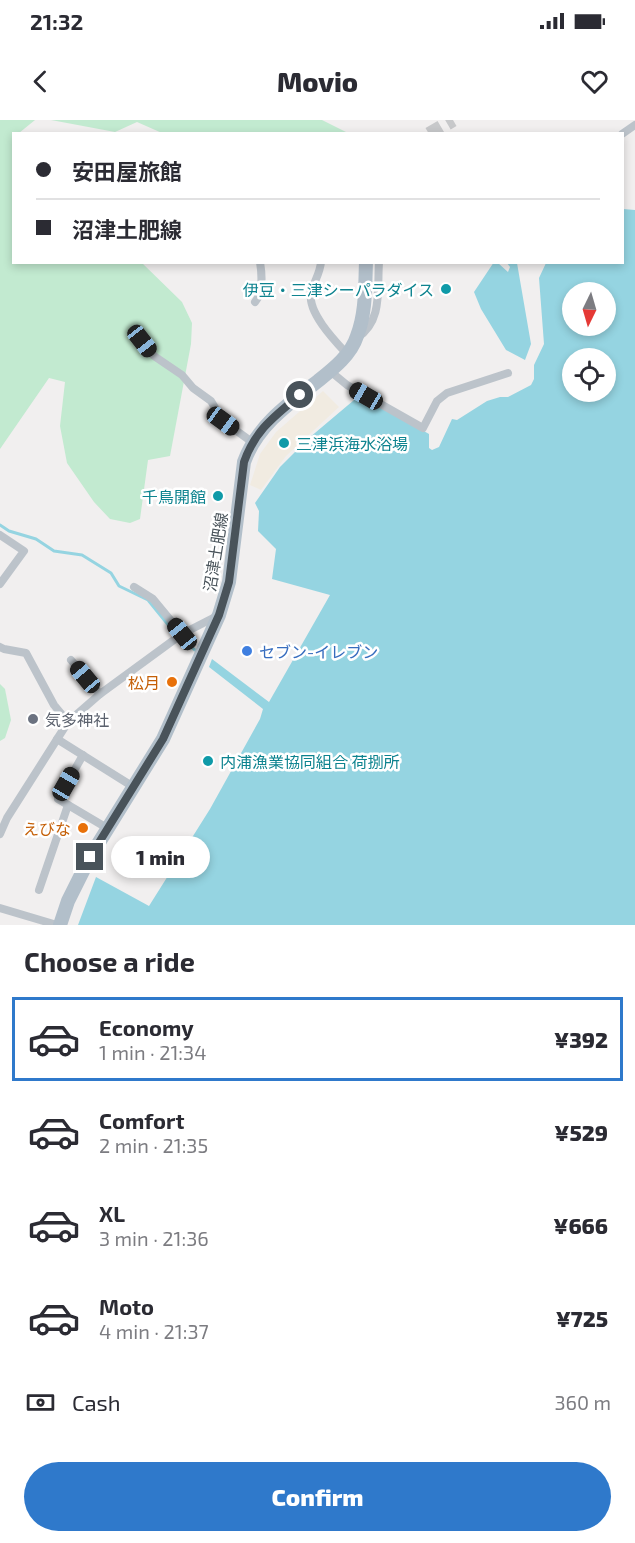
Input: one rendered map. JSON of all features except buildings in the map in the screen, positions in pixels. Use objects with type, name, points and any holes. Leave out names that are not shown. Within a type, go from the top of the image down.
[{"type":"main road","name":"沼津土肥線","points":[[58,925],[90,857],[163,739],[219,615],[229,582],[244,462],[252,442],[272,419],[347,354],[357,338],[363,310],[366,264]]},
{"type":"street","points":[[255,302],[260,297],[260,264]]},
{"type":"street","points":[[321,264],[311,296],[311,305],[330,334],[347,354]]},
{"type":"street","points":[[357,338],[370,327],[374,320],[379,264]]},
{"type":"street","points":[[142,341],[154,356],[182,375],[192,388],[211,401],[223,421],[252,442]]},
{"type":"street","points":[[330,371],[347,385],[423,428],[437,401],[447,393],[508,373]]},
{"type":"street","points":[[0,584],[24,551],[4,537],[9,528]]},
{"type":"street","points":[[134,587],[153,599],[182,634]]},
{"type":"street","points":[[0,834],[3,817],[68,722],[100,694],[182,634],[219,615]]},
{"type":"street","points":[[0,647],[4,650],[26,653],[54,705],[68,722]]},
{"type":"street","points":[[71,660],[100,694]]},
{"type":"street","points":[[57,739],[132,786]]},
{"type":"street","points":[[83,755],[58,799],[107,828]]},
{"type":"street","points":[[39,890],[68,805]]},
{"type":"street","points":[[0,908],[58,925]]},
{"type":"green space","points":[[0,120],[35,120],[20,132],[12,132],[12,264],[143,264],[182,302],[192,323],[191,344],[170,456],[148,460],[140,519],[130,523],[110,519],[94,502],[67,463],[60,426],[65,382],[49,378],[0,449]]},
{"type":"green space","points":[[51,120],[322,120],[346,132],[160,132],[137,122],[115,132]]},
{"type":"green space","points":[[0,684],[5,689],[11,720],[5,738],[0,741]]},
{"type":"sand","name":"三津浜海水浴場","points":[[323,391],[339,407],[286,456],[261,490],[250,485],[260,454],[276,432]]},
{"type":"water","points":[[624,209],[635,210],[635,925],[78,925],[96,877],[149,906],[210,809],[260,719],[263,709],[209,667],[212,659],[269,702],[330,595],[272,579],[276,549],[258,531],[259,511],[255,503],[280,467],[309,438],[360,395],[429,434],[429,448],[432,450],[439,447],[452,419],[457,420],[487,401],[508,397],[531,385],[534,379],[534,365],[544,344],[539,278],[546,264],[624,264]]},
{"type":"water","points":[[493,264],[499,264],[508,272],[510,267],[508,264],[517,264],[531,344],[525,360],[506,350],[481,309],[474,292]]},
{"type":"waterway","points":[[0,525],[9,531],[36,539],[54,551],[82,555],[111,573],[119,586],[148,600],[174,632]]},
{"type":"waterway","points":[[182,640],[195,650]]},
{"type":"tunnel","points":[[432,132],[453,120]]},
{"type":"place","name":"伊豆・三津シーパラダイス","points":[[446,289]]},
{"type":"place","name":"三津浜海水浴場","points":[[284,443]]},
{"type":"place","name":"千鳥開館","points":[[218,496]]},
{"type":"place","name":"セブン-イレブン","points":[[247,651]]},
{"type":"place","name":"松月","points":[[172,682]]},
{"type":"place","name":"気多神社","points":[[33,719]]},
{"type":"place","name":"内浦漁業協同組合 荷捌所","points":[[208,761]]},
{"type":"place","name":"えびな","points":[[83,828]]},
{"type":"route","points":[[90,857],[163,739],[219,615],[229,582],[244,462],[249,448],[265,425],[300,395]]}]
